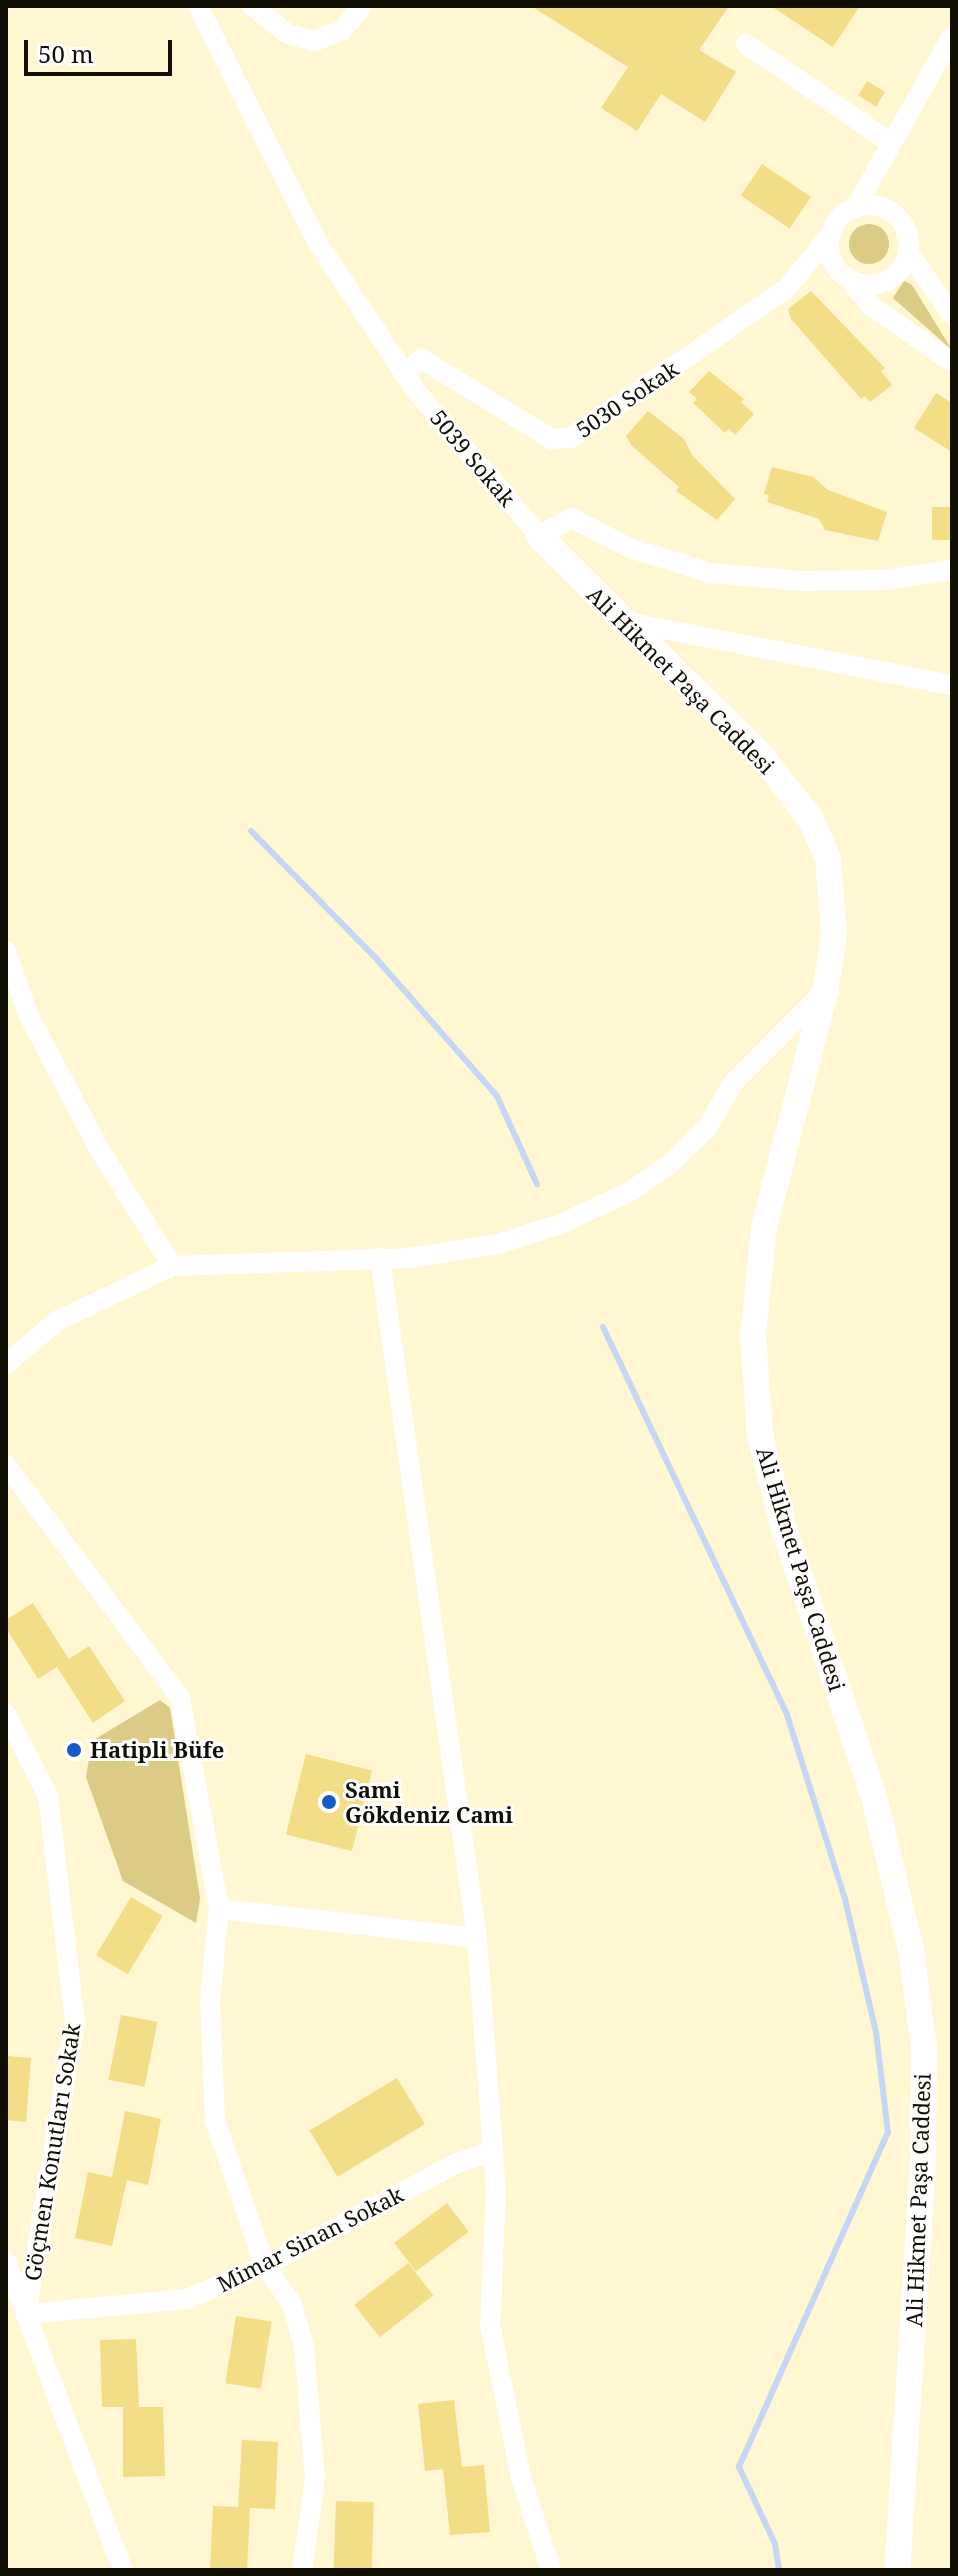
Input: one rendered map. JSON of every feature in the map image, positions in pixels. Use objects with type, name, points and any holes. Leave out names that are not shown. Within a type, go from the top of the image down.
[{"type":"main road","name":"Ali Hikmet Paşa Caddesi","points":[[539,536],[764,759],[810,818],[828,858],[834,934],[826,988],[764,1228],[753,1336],[760,1435],[784,1529],[873,1793],[911,1950],[924,2046],[923,2162],[897,2570]]},
{"type":"street","name":"5039 Sokak","points":[[198,6],[316,240],[403,373],[539,536]]},
{"type":"street","points":[[252,6],[288,34],[314,41],[342,31],[362,6]]},
{"type":"street","points":[[952,36],[888,141],[856,207],[836,222],[831,234],[832,259],[871,306],[952,362]]},
{"type":"street","points":[[746,44],[888,141]]},
{"type":"street","points":[[848,278],[884,282],[902,268],[908,252],[908,232],[893,212],[856,207]]},
{"type":"street","name":"5030 Sokak","points":[[403,373],[422,359],[551,439],[571,438],[788,287],[831,234]]},
{"type":"street","points":[[908,252],[952,315]]},
{"type":"street","points":[[539,536],[572,518],[627,547],[710,573],[786,580],[884,580],[952,570]]},
{"type":"street","points":[[622,621],[952,685]]},
{"type":"street","points":[[6,951],[28,1014],[98,1147],[172,1266]]},
{"type":"street","points":[[6,1364],[57,1321],[172,1266],[380,1258],[497,1244],[561,1224],[631,1191],[707,1128],[733,1083],[826,988]]},
{"type":"street","points":[[380,1258],[477,1938],[496,2190],[490,2325],[521,2478],[550,2570]]},
{"type":"street","points":[[6,1465],[63,1534],[180,1698],[219,1909],[210,2001],[215,2121],[265,2266],[292,2304],[304,2347],[315,2479],[302,2570]]},
{"type":"street","name":"Göçmen Konutları Sokak","points":[[6,1714],[48,1796],[75,2021],[26,2314]]},
{"type":"street","points":[[219,1909],[477,1938]]},
{"type":"street","name":"Mimar Sinan Sokak","points":[[26,2314],[187,2299],[265,2266],[455,2164],[492,2151]]},
{"type":"street","points":[[6,2261],[123,2570]]},
{"type":"shaded area","points":[[869,224],[883,230],[889,244],[883,258],[869,264],[855,258],[849,244],[855,230]]},
{"type":"shaded area","points":[[904,281],[912,285],[952,350],[893,298]]},
{"type":"shaded area","points":[[160,1700],[170,1708],[200,1898],[196,1923],[123,1881],[86,1777],[92,1741]]},
{"type":"building","points":[[531,6],[729,6],[699,50],[736,72],[705,122],[661,94],[637,131],[601,108],[628,67]]},
{"type":"building","points":[[771,6],[860,6],[833,47]]},
{"type":"building","points":[[867,81],[885,92],[876,106],[858,96]]},
{"type":"building","points":[[762,164],[811,197],[790,228],[741,196]]},
{"type":"building","points":[[811,291],[885,368],[881,371],[892,385],[870,402],[865,396],[861,399],[791,319],[788,309]]},
{"type":"building","points":[[709,371],[744,399],[741,402],[754,414],[735,435],[729,429],[725,433],[693,403],[697,399],[689,392]]},
{"type":"building","points":[[936,393],[952,403],[952,452],[914,428]]},
{"type":"building","points":[[648,411],[684,439],[692,455],[735,499],[717,520],[676,491],[679,487],[632,446],[626,436]]},
{"type":"building","points":[[772,467],[813,477],[828,490],[887,512],[878,541],[825,530],[819,519],[767,502],[769,495],[764,494]]},
{"type":"building","points":[[932,507],[952,507],[952,540],[932,540]]},
{"type":"building","points":[[33,1603],[69,1659],[89,1646],[125,1701],[93,1723],[57,1667],[38,1679],[6,1628],[6,1620]]},
{"type":"building","name":"Sami Gökdeniz Cami","points":[[306,1754],[372,1770],[352,1851],[286,1835]]},
{"type":"building","points":[[131,1897],[163,1916],[128,1974],[96,1955]]},
{"type":"building","points":[[121,2015],[157,2022],[145,2087],[108,2080]]},
{"type":"building","points":[[6,2056],[31,2058],[26,2122],[6,2120]]},
{"type":"building","points":[[397,2078],[425,2124],[337,2177],[310,2131]]},
{"type":"building","points":[[125,2111],[161,2119],[148,2185],[127,2180],[112,2246],[75,2238],[88,2172],[112,2177]]},
{"type":"building","points":[[447,2203],[469,2232],[416,2271],[394,2243]]},
{"type":"building","points":[[408,2263],[433,2295],[380,2337],[354,2305]]},
{"type":"building","points":[[236,2316],[272,2322],[261,2389],[225,2383]]},
{"type":"building","points":[[136,2339],[139,2407],[163,2407],[165,2476],[123,2477],[123,2407],[102,2407],[100,2340]]},
{"type":"building","points":[[454,2400],[462,2467],[484,2465],[490,2532],[450,2535],[443,2469],[425,2471],[418,2404]]},
{"type":"building","points":[[242,2440],[278,2442],[275,2509],[250,2508],[247,2570],[210,2570],[213,2506],[238,2507]]},
{"type":"building","points":[[336,2501],[374,2502],[372,2570],[334,2570]]},
{"type":"waterway","points":[[251,831],[374,956],[497,1096],[537,1184]]},
{"type":"waterway","points":[[603,1327],[787,1715],[845,1899],[876,2032],[888,2132],[739,2467],[775,2544],[779,2570]]},
{"type":"place","name":"Hatipli Büfe","points":[[74,1750]]},
{"type":"place","name":"Sami Gökdeniz Cami","points":[[329,1802]]}]
